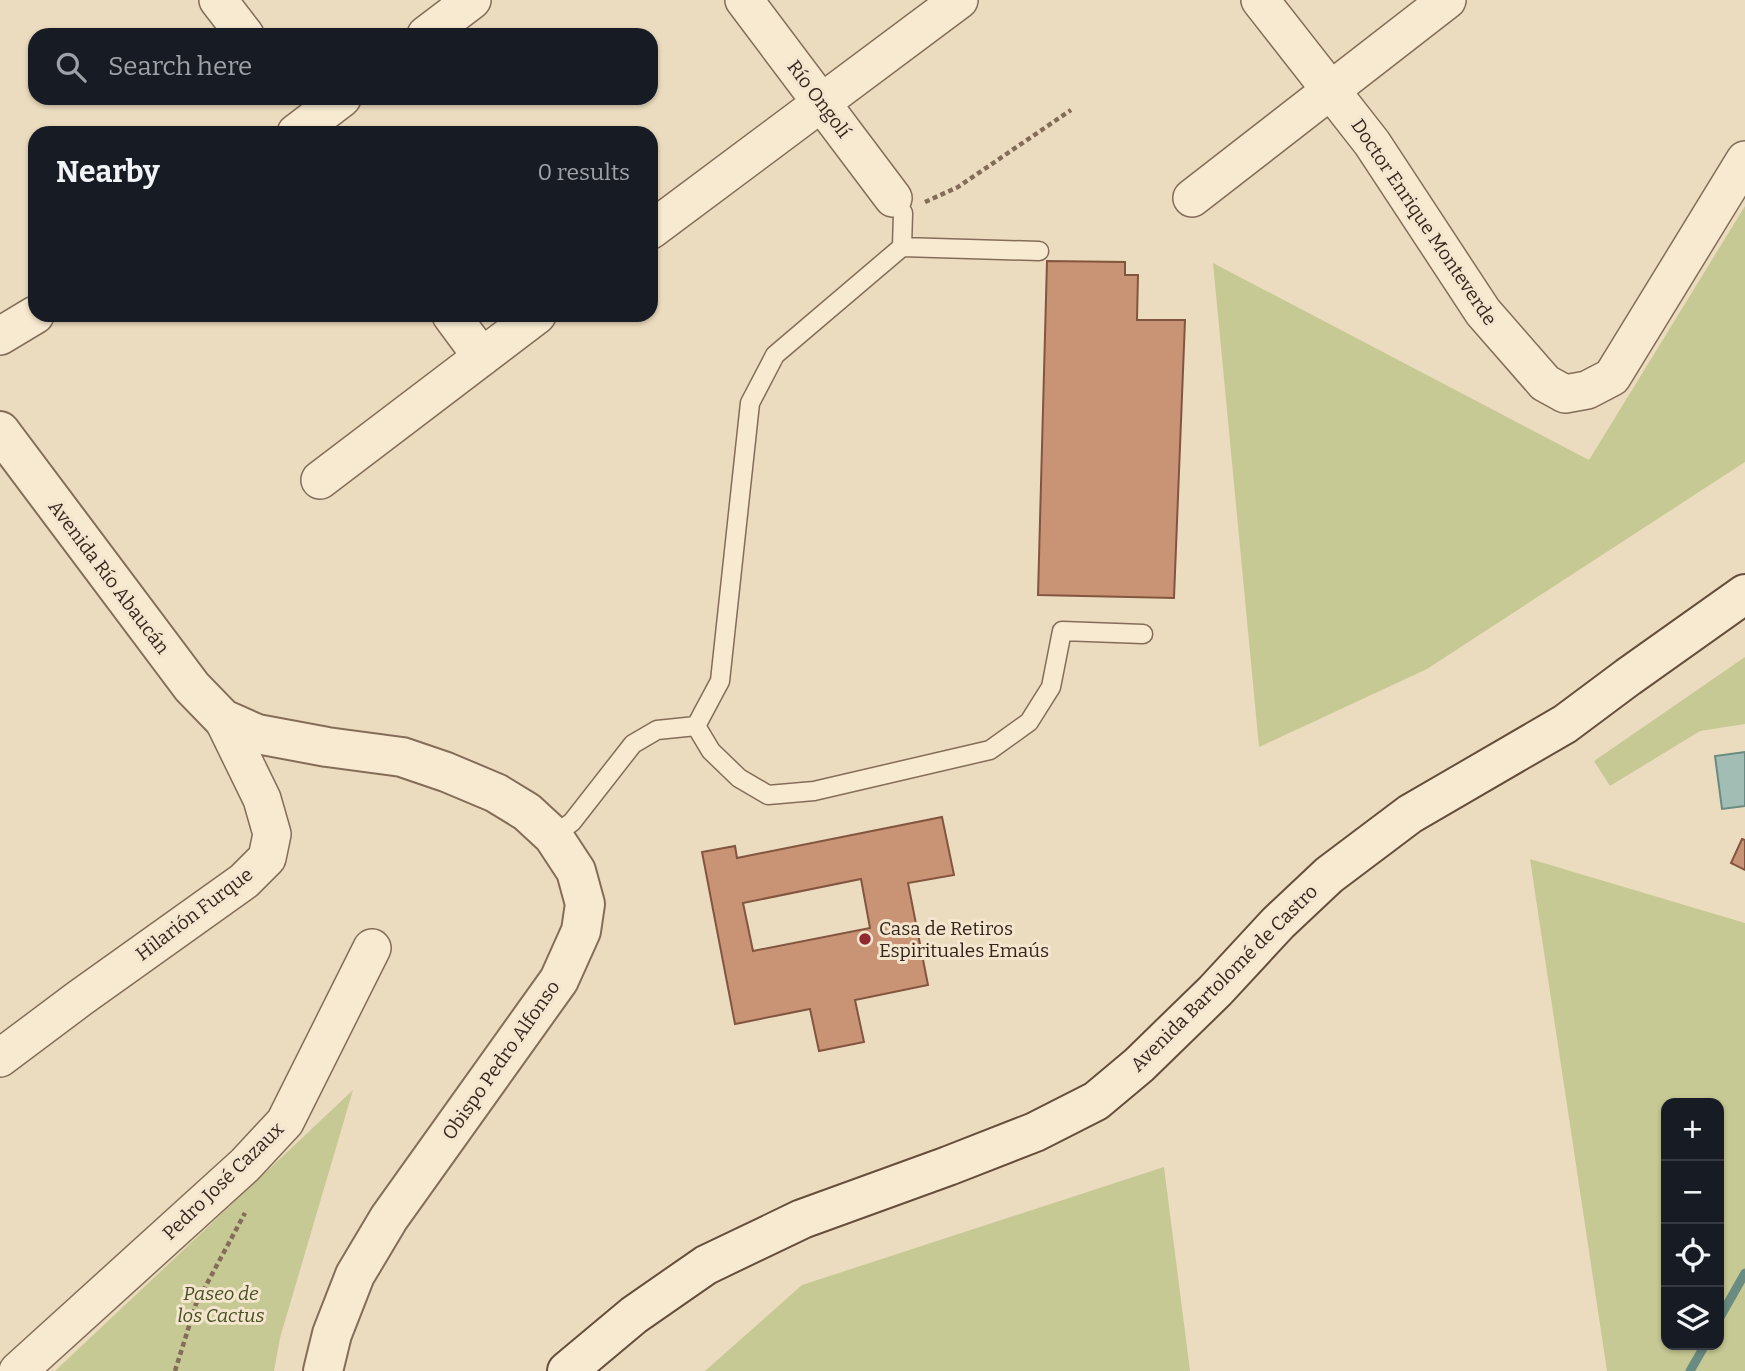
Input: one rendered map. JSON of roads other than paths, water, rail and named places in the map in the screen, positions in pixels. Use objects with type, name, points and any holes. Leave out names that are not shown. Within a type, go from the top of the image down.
[{"type":"main road","name":"Avenida Río Abaucán","points":[[0,431],[192,687],[223,719]]},
{"type":"main road","name":"Avenida Bartolomé de Castro","points":[[567,1371],[634,1315],[706,1265],[802,1219],[1035,1132],[1096,1101],[1139,1065],[1216,991],[1278,923],[1329,875],[1410,814],[1565,724],[1745,594]]},
{"type":"main road","name":"Obispo Pedro Alfonso","points":[[223,719],[257,734],[402,757],[496,793],[527,812],[553,836],[576,871],[585,904],[581,931],[559,980],[389,1218],[355,1275],[332,1334],[323,1371]]},
{"type":"street","points":[[218,0],[240,28]]},
{"type":"street","points":[[435,28],[472,0]]},
{"type":"street","name":"Río Ongolí","points":[[744,0],[893,198]]},
{"type":"street","points":[[658,225],[959,0]]},
{"type":"street","name":"Doctor Enrique Monteverde","points":[[1260,0],[1373,142],[1483,312],[1545,383],[1564,394],[1587,390],[1612,377],[1745,160]]},
{"type":"street","points":[[1192,198],[1447,0]]},
{"type":"street","points":[[304,121],[330,105]]},
{"type":"street","points":[[0,336],[28,319]]},
{"type":"street","points":[[456,322],[482,356]]},
{"type":"street","points":[[320,480],[528,322]]},
{"type":"street","name":"Hilarión Furque","points":[[0,1058],[244,881],[267,858],[272,834],[262,799],[223,719]]},
{"type":"street","name":"Pedro José Cazaux","points":[[18,1371],[245,1165],[285,1122],[372,948]]},
{"type":"lane","points":[[893,198],[903,213],[901,247]]},
{"type":"lane","points":[[696,726],[720,681],[750,403],[775,355],[901,247],[1039,251]]},
{"type":"lane","points":[[696,726],[711,751],[740,778],[768,795],[814,790],[990,750],[1029,722],[1051,687],[1062,631],[1143,634]]},
{"type":"lane","points":[[553,836],[572,822],[633,744],[657,730],[696,726]]},
{"type":"water","points":[[1745,752],[1745,806],[1722,809],[1715,756]]},
{"type":"waterway","points":[[1724,1310],[1745,1273]]},
{"type":"waterway","points":[[1690,1371],[1702,1350]]},
{"type":"place","name":"Casa de Retiros Espirituales Emaús","points":[[865,939]]},
{"type":"park label","name":"Paseo de los Cactus","points":[[221,1304]]}]
